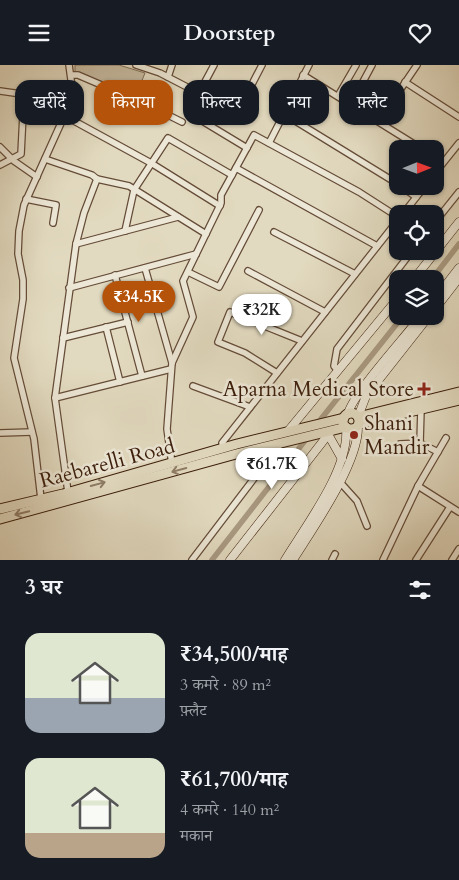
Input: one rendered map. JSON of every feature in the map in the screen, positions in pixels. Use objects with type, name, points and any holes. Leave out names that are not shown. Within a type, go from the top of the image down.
[{"type":"main road","points":[[346,420],[352,429],[359,422],[459,392]]},
{"type":"main road","points":[[359,422],[459,400]]},
{"type":"main road","points":[[224,453],[326,434],[354,413],[359,422]]},
{"type":"main road","points":[[0,519],[224,453],[288,431],[310,425],[346,420]]},
{"type":"main road","name":"Raebarelli Road","points":[[0,509],[172,464],[224,453]]},
{"type":"street","points":[[69,65],[71,80]]},
{"type":"street","points":[[136,65],[183,85]]},
{"type":"street","points":[[168,77],[172,65]]},
{"type":"street","points":[[206,80],[214,65]]},
{"type":"street","points":[[254,80],[262,65]]},
{"type":"street","points":[[301,80],[309,65]]},
{"type":"street","points":[[304,75],[338,96],[356,65]]},
{"type":"street","points":[[364,80],[372,65]]},
{"type":"street","points":[[417,65],[406,82],[459,117]]},
{"type":"street","points":[[71,75],[78,75],[182,122]]},
{"type":"street","points":[[0,91],[15,94]]},
{"type":"street","points":[[0,165],[21,154],[22,125]]},
{"type":"street","points":[[41,499],[32,432],[14,358],[23,299],[23,280],[18,253],[19,231],[26,199],[61,125]]},
{"type":"street","points":[[81,125],[151,163],[220,206]]},
{"type":"street","points":[[209,125],[247,148]]},
{"type":"street","points":[[269,143],[278,125]]},
{"type":"street","points":[[302,125],[389,179]]},
{"type":"street","points":[[385,125],[408,140]]},
{"type":"street","points":[[172,464],[167,429],[172,366],[193,317],[183,281],[220,206],[221,195],[254,135],[359,192],[389,213]]},
{"type":"street","points":[[125,231],[134,190],[168,138],[232,175]]},
{"type":"street","points":[[444,162],[459,143]]},
{"type":"street","points":[[0,147],[36,177]]},
{"type":"street","points":[[45,159],[92,175],[96,179],[129,186],[206,234]]},
{"type":"street","points":[[236,168],[377,246]]},
{"type":"street","points":[[68,492],[54,398],[76,244],[96,179]]},
{"type":"street","points":[[444,211],[459,192]]},
{"type":"street","points":[[410,205],[416,197],[413,195]]},
{"type":"street","points":[[26,199],[56,205],[53,223]]},
{"type":"street","points":[[188,272],[218,287],[259,210]]},
{"type":"street","points":[[76,244],[178,217]]},
{"type":"street","points":[[421,270],[459,222]]},
{"type":"street","points":[[224,453],[222,443],[389,231]]},
{"type":"street","points":[[274,232],[355,274]]},
{"type":"street","points":[[69,288],[196,254]]},
{"type":"street","points":[[338,371],[334,366],[337,349],[405,260]]},
{"type":"street","points":[[145,268],[172,366]]},
{"type":"street","points":[[444,288],[459,269]]},
{"type":"street","points":[[248,271],[325,312]]},
{"type":"street","points":[[116,275],[142,377]]},
{"type":"street","points":[[444,297],[459,278]]},
{"type":"street","points":[[288,431],[389,309]]},
{"type":"street","points":[[277,373],[245,353],[218,342],[230,312],[302,341]]},
{"type":"street","points":[[63,337],[128,323]]},
{"type":"street","points":[[285,560],[324,495],[342,459],[347,440],[346,420],[349,406],[414,325]]},
{"type":"street","points":[[293,560],[339,481],[358,438],[359,422],[366,396],[422,325]]},
{"type":"street","points":[[107,327],[120,382]]},
{"type":"street","points":[[54,398],[142,377],[172,366]]},
{"type":"street","points":[[193,386],[250,407]]},
{"type":"street","points":[[420,443],[421,409]]},
{"type":"street","points":[[0,433],[32,432]]},
{"type":"street","points":[[230,560],[326,434],[342,459]]},
{"type":"street","points":[[383,560],[418,486],[446,438]]},
{"type":"street","points":[[192,560],[281,443]]},
{"type":"street","points":[[400,444],[420,443],[438,452]]},
{"type":"street","points":[[339,481],[356,501],[367,526]]},
{"type":"street","points":[[418,486],[459,512]]},
{"type":"street","points":[[416,560],[450,507]]},
{"type":"street","points":[[452,560],[459,549]]},
{"type":"shaded area","points":[[75,65],[119,65],[145,73],[142,80],[98,80],[75,71]]},
{"type":"waterway","points":[[439,270],[459,244]]},
{"type":"waterway","points":[[317,424],[396,325]]},
{"type":"waterway","points":[[212,560],[307,438]]},
{"type":"place","name":"Aparna Medical Store","points":[[424,389]]},
{"type":"place","name":"Shani Mandir","points":[[354,435]]}]
